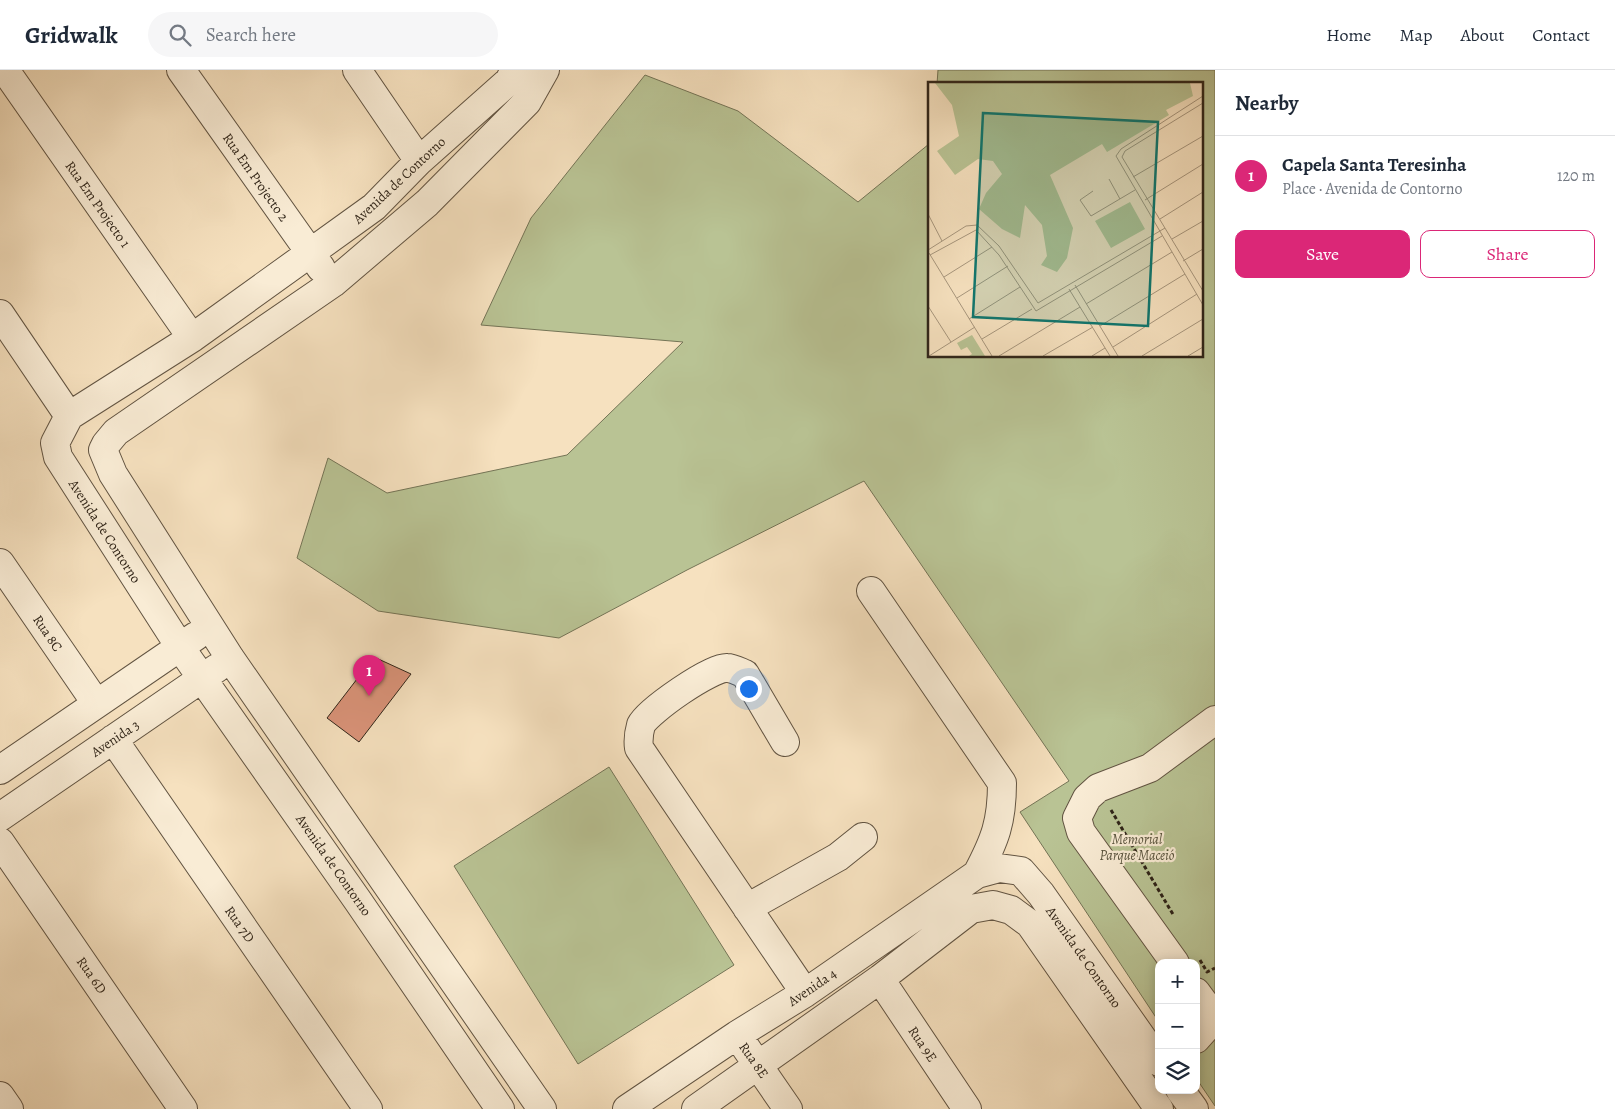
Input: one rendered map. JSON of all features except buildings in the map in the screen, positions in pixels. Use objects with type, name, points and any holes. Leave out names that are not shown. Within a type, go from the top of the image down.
[{"type":"street","name":"Rua Em Projecto 1","points":[[5,70],[192,338]]},
{"type":"street","name":"Rua Em Projecto 2","points":[[181,70],[310,255],[333,283]]},
{"type":"street","points":[[357,70],[419,161]]},
{"type":"street","name":"Avenida de Contorno","points":[[500,1109],[204,678],[180,647],[58,457],[54,443],[69,416],[192,338],[310,255],[374,207],[419,161],[509,81],[515,70]]},
{"type":"street","points":[[542,1109],[230,658],[113,474],[103,450],[116,432],[333,283],[427,203],[527,102],[545,70]]},
{"type":"street","points":[[0,314],[69,416]]},
{"type":"street","name":"Rua 8C","points":[[0,563],[96,703]]},
{"type":"street","points":[[871,591],[1002,783],[1002,810],[988,871]]},
{"type":"street","points":[[0,770],[209,626]]},
{"type":"street","name":"Avenida 3","points":[[0,817],[204,678],[230,658]]},
{"type":"street","points":[[785,742],[745,674],[726,668],[707,673],[651,714],[642,724],[638,748],[805,993]]},
{"type":"street","points":[[1186,959],[1080,832],[1077,818],[1087,798],[1098,788],[1150,768],[1215,720]]},
{"type":"street","name":"Rua 7D","points":[[113,739],[368,1109]]},
{"type":"street","points":[[747,908],[838,857],[863,836]]},
{"type":"street","name":"Rua 6D","points":[[0,842],[183,1109]]},
{"type":"street","name":"Avenida de Contorno","points":[[988,871],[1021,871],[1041,894],[1149,1053],[1159,1109]]},
{"type":"street","name":"Avenida 4","points":[[627,1109],[988,871]]},
{"type":"street","name":"Avenida de Contorno","points":[[880,979],[971,909],[993,905],[1010,910],[1030,924],[1149,1053]]},
{"type":"street","points":[[696,1109],[757,1064],[880,979]]},
{"type":"street","name":"Rua 9E","points":[[880,979],[967,1109]]},
{"type":"street","points":[[1200,1027],[1207,1007]]},
{"type":"street","name":"Rua 8E","points":[[737,1035],[788,1109]]},
{"type":"street","points":[[1183,1094],[1194,1109]]},
{"type":"street","points":[[0,1096],[9,1109]]},
{"type":"path","points":[[1098,788],[1178,922]]},
{"type":"path","points":[[1200,967],[1208,972],[1215,968]]},
{"type":"green space","name":"Memorial Parque Maceió","points":[[938,70],[1215,70],[1215,1106],[1200,1084],[1200,959],[1155,959],[1155,1016],[1020,812],[1069,781],[864,481],[687,570],[559,638],[378,611],[297,558],[328,458],[387,493],[567,455],[683,342],[481,325],[531,218],[645,75],[738,111],[858,202],[928,145],[928,358],[1202,358],[1202,82],[937,82]]},
{"type":"green space","points":[[609,767],[734,965],[578,1064],[454,866]]},
{"type":"place","name":"Capela Santa Teresinha","points":[[369,696]]}]
